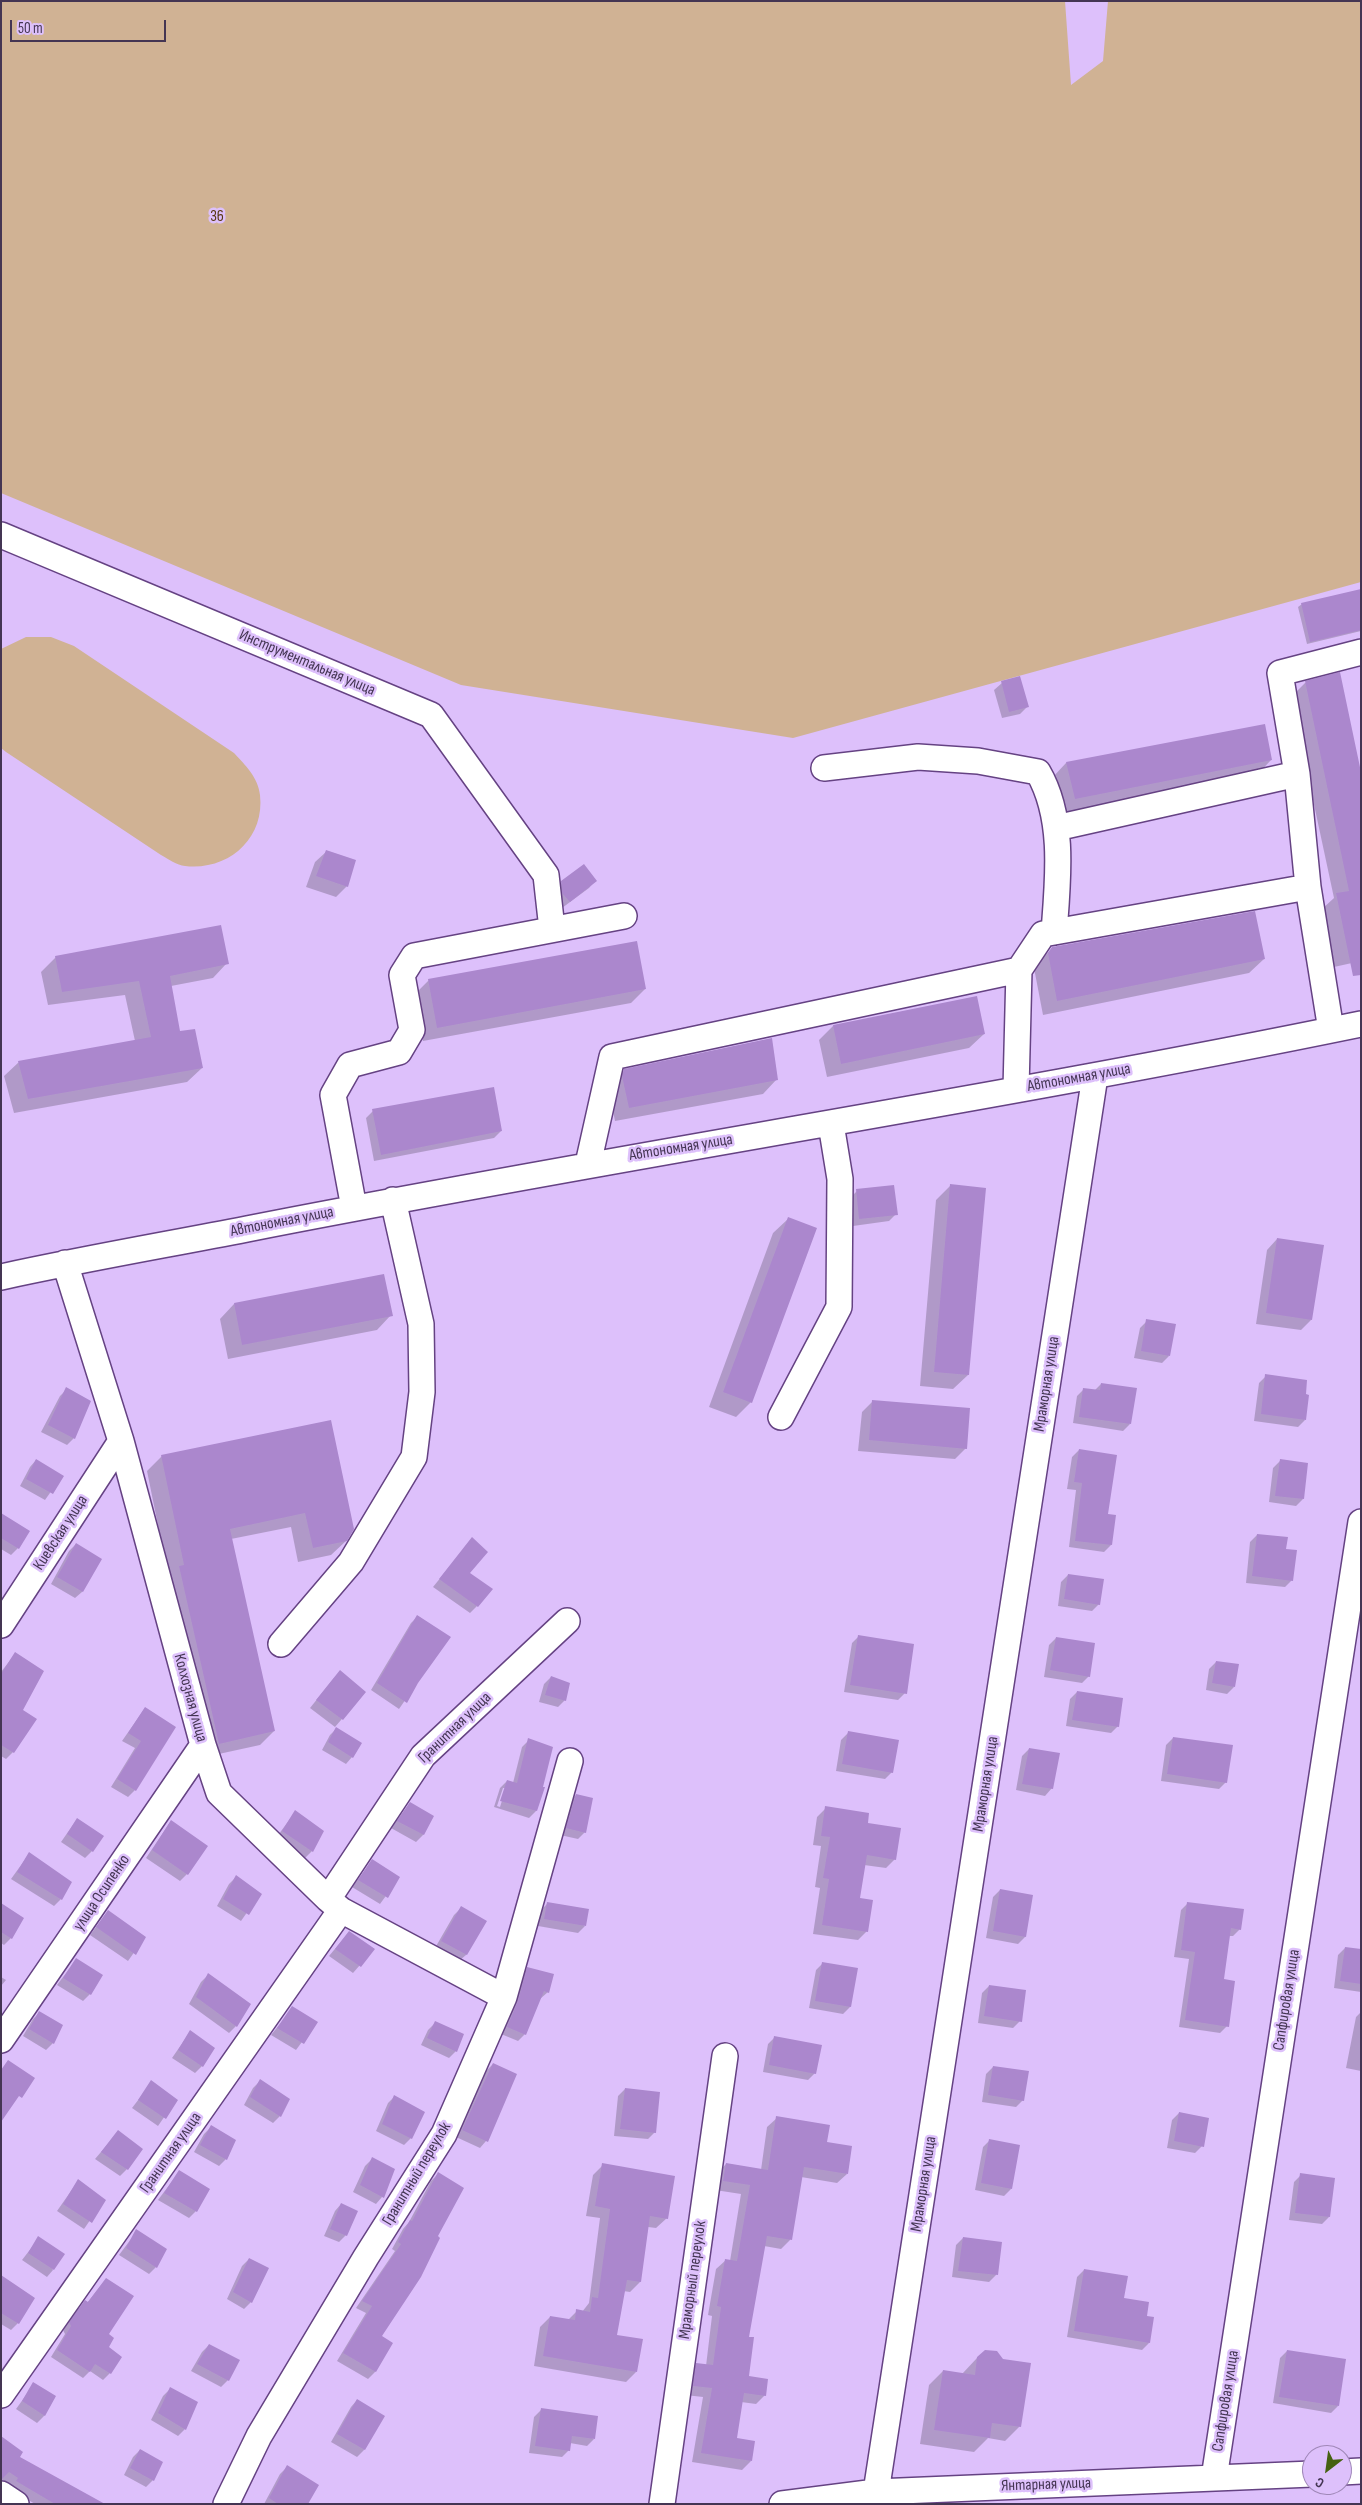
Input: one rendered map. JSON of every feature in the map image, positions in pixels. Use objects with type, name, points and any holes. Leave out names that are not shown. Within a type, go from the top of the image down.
[{"type":"street","name":"Инструментальная улица","points":[[1,535],[431,715],[546,875],[552,929]]},
{"type":"street","points":[[1331,1030],[1308,887],[1297,774],[1280,673],[1361,652]]},
{"type":"street","points":[[824,768],[918,756],[978,761],[1038,772],[1046,786],[1056,828],[1057,903],[1054,932]]},
{"type":"street","points":[[1056,828],[1297,774]]},
{"type":"street","points":[[1016,1089],[1019,970],[1043,934],[1308,887]]},
{"type":"street","points":[[354,1208],[333,1095],[350,1066],[399,1052],[408,1037],[412,1030],[402,975],[414,956],[624,916]]},
{"type":"street","points":[[588,1164],[612,1056],[1019,970]]},
{"type":"street","name":"Автономная улица","points":[[1,1278],[65,1263],[393,1200],[588,1164],[831,1124],[1095,1076],[1361,1024]]},
{"type":"street","name":"Мраморная улица","points":[[876,2492],[1095,1076]]},
{"type":"street","points":[[781,1417],[839,1307],[840,1179],[831,1124]]},
{"type":"street","points":[[281,1644],[351,1562],[414,1457],[422,1392],[421,1324],[393,1200]]},
{"type":"street","name":"Колхозная улица","points":[[65,1263],[121,1441],[203,1745],[219,1792],[334,1905],[504,1997]]},
{"type":"street","name":"Киевская улица","points":[[1,1626],[121,1441]]},
{"type":"street","name":"Сапфировая улица","points":[[1214,2478],[1361,1522]]},
{"type":"street","name":"Гранитная улица","points":[[1,2395],[334,1905],[423,1756],[567,1621]]},
{"type":"street","name":"улица Осипенко","points":[[1,2040],[203,1745]]},
{"type":"street","name":"Гранитный переулок","points":[[226,2504],[258,2436],[366,2257],[444,2134],[504,1997],[570,1761]]},
{"type":"street","name":"Мраморный переулок","points":[[662,2504],[725,2056]]},
{"type":"street","name":"Янтарная улица","points":[[782,2504],[846,2500],[876,2492],[1302,2474]]},
{"type":"street","points":[[1,2494],[16,2504]]},
{"type":"green space","name":"36","points":[[1,1],[1065,1],[1071,85],[1103,61],[1108,1],[1361,1],[1361,582],[793,738],[461,685],[1,493]]},
{"type":"green space","points":[[26,637],[51,637],[74,646],[234,753],[254,777],[260,795],[260,811],[256,825],[250,838],[240,849],[216,863],[201,866],[185,866],[176,863],[161,855],[1,748],[1,649]]},
{"type":"building","points":[[1361,589],[1361,630],[1310,642],[1301,603]]},
{"type":"building","points":[[1340,672],[1361,772],[1361,975],[1353,976],[1336,893],[1349,891],[1305,681]]},
{"type":"building","points":[[1020,676],[1029,707],[1009,712],[1001,681]]},
{"type":"building","points":[[1265,724],[1272,760],[1075,799],[1066,762]]},
{"type":"building","points":[[326,850],[356,860],[348,887],[316,876]]},
{"type":"building","points":[[584,864],[597,881],[570,902],[562,893],[561,881]]},
{"type":"building","points":[[1255,911],[1265,959],[1057,1001],[1048,953],[1052,947]]},
{"type":"building","points":[[221,925],[229,964],[170,976],[180,1031],[195,1029],[203,1068],[28,1099],[18,1061],[151,1037],[139,981],[62,992],[55,956]]},
{"type":"building","points":[[637,941],[646,989],[437,1028],[428,979]]},
{"type":"building","points":[[977,996],[985,1034],[841,1064],[833,1025]]},
{"type":"building","points":[[772,1038],[778,1080],[629,1108],[622,1076],[624,1069]]},
{"type":"building","points":[[494,1087],[502,1131],[381,1155],[372,1109]]},
{"type":"building","points":[[950,1184],[986,1188],[969,1375],[934,1372]]},
{"type":"building","points":[[894,1185],[898,1215],[859,1219],[856,1189]]},
{"type":"building","points":[[788,1217],[817,1228],[752,1403],[723,1392]]},
{"type":"building","points":[[1277,1238],[1324,1245],[1312,1320],[1266,1313]]},
{"type":"building","points":[[384,1274],[393,1316],[242,1345],[234,1303]]},
{"type":"building","points":[[1146,1319],[1176,1324],[1170,1356],[1141,1351]]},
{"type":"building","points":[[1265,1374],[1307,1380],[1306,1394],[1309,1395],[1306,1420],[1261,1414]]},
{"type":"building","points":[[1101,1383],[1137,1388],[1131,1424],[1079,1417],[1083,1388],[1100,1390]]},
{"type":"building","points":[[66,1387],[91,1401],[75,1439],[48,1425]]},
{"type":"building","points":[[872,1400],[970,1408],[967,1449],[869,1440]]},
{"type":"building","points":[[331,1420],[354,1529],[347,1541],[313,1548],[305,1513],[230,1529],[275,1731],[219,1744],[179,1566],[184,1565],[161,1455]]},
{"type":"building","points":[[1079,1449],[1117,1455],[1108,1514],[1116,1515],[1112,1545],[1075,1541],[1082,1483],[1074,1482]]},
{"type":"building","points":[[36,1459],[64,1476],[53,1494],[26,1479]]},
{"type":"building","points":[[1280,1459],[1308,1463],[1304,1499],[1275,1496]]},
{"type":"building","points":[[1,1513],[30,1531],[19,1549],[1,1538]]},
{"type":"building","points":[[1257,1534],[1288,1537],[1286,1549],[1297,1550],[1293,1581],[1252,1576]]},
{"type":"building","points":[[472,1537],[488,1552],[470,1573],[493,1589],[478,1607],[439,1579]]},
{"type":"building","points":[[76,1543],[102,1559],[83,1592],[57,1577]]},
{"type":"building","points":[[1068,1574],[1104,1579],[1100,1605],[1064,1599]]},
{"type":"building","points":[[417,1615],[451,1637],[418,1683],[407,1703],[377,1683]]},
{"type":"building","points":[[858,1635],[914,1644],[907,1694],[850,1685]]},
{"type":"building","points":[[1056,1637],[1095,1643],[1090,1677],[1050,1670]]},
{"type":"building","points":[[15,1652],[44,1671],[23,1710],[37,1719],[14,1753],[1,1745],[1,1674]]},
{"type":"building","points":[[1216,1661],[1239,1664],[1235,1687],[1212,1683]]},
{"type":"building","points":[[340,1670],[366,1692],[343,1720],[316,1700]]},
{"type":"building","points":[[551,1676],[570,1683],[566,1701],[545,1695]]},
{"type":"building","points":[[1077,1691],[1123,1698],[1119,1727],[1072,1720]]},
{"type":"building","points":[[145,1707],[176,1727],[136,1791],[117,1779],[141,1741],[128,1733]]},
{"type":"building","points":[[336,1727],[362,1743],[353,1758],[328,1742]]},
{"type":"building","points":[[848,1731],[899,1740],[893,1773],[842,1764]]},
{"type":"building","points":[[1173,1737],[1233,1745],[1227,1783],[1167,1774]]},
{"type":"building","points":[[528,1738],[553,1747],[543,1787],[545,1787],[537,1811],[500,1801],[507,1780],[517,1783]]},
{"type":"building","points":[[1029,1748],[1060,1753],[1053,1789],[1022,1784]]},
{"type":"building","points":[[576,1794],[593,1798],[586,1833],[566,1828]]},
{"type":"building","points":[[410,1802],[434,1816],[424,1835],[397,1821]]},
{"type":"building","points":[[825,1806],[869,1813],[868,1823],[901,1828],[896,1860],[867,1855],[860,1898],[873,1900],[868,1932],[822,1925],[829,1879],[823,1878],[830,1837],[821,1836]]},
{"type":"building","points":[[295,1810],[324,1831],[313,1852],[282,1831]]},
{"type":"building","points":[[77,1818],[104,1836],[93,1852],[67,1834]]},
{"type":"building","points":[[171,1820],[208,1846],[188,1875],[152,1850]]},
{"type":"building","points":[[29,1852],[72,1882],[62,1900],[17,1872]]},
{"type":"building","points":[[372,1859],[400,1877],[388,1898],[358,1880]]},
{"type":"building","points":[[236,1875],[262,1894],[249,1915],[223,1899]]},
{"type":"building","points":[[1000,1889],[1033,1895],[1026,1937],[993,1931]]},
{"type":"building","points":[[547,1902],[589,1909],[586,1926],[544,1919]]},
{"type":"building","points":[[1187,1902],[1244,1909],[1241,1930],[1231,1928],[1224,1979],[1235,1981],[1229,2027],[1185,2020],[1195,1952],[1181,1950]]},
{"type":"building","points":[[1,1903],[24,1918],[12,1939],[1,1932]]},
{"type":"building","points":[[461,1906],[487,1921],[467,1955],[441,1941]]},
{"type":"building","points":[[108,1910],[146,1937],[136,1955],[96,1927]]},
{"type":"building","points":[[349,1931],[375,1949],[361,1967],[335,1949]]},
{"type":"building","points":[[1345,1947],[1361,1949],[1361,1984],[1340,1981]]},
{"type":"building","points":[[76,1958],[103,1975],[91,1995],[63,1978]]},
{"type":"building","points":[[822,1962],[858,1968],[851,2007],[815,2001]]},
{"type":"building","points":[[527,1967],[554,1974],[549,1993],[544,1991],[526,2035],[507,2027],[518,2001]]},
{"type":"building","points":[[208,1973],[251,2004],[237,2027],[196,1997]]},
{"type":"building","points":[[989,1985],[1026,1990],[1022,2022],[984,2016]]},
{"type":"building","points":[[292,2006],[318,2022],[304,2044],[277,2028]]},
{"type":"building","points":[[39,2011],[63,2025],[54,2044],[29,2029]]},
{"type":"building","points":[[435,2021],[464,2034],[457,2052],[427,2038]]},
{"type":"building","points":[[190,2030],[215,2048],[203,2067],[178,2050]]},
{"type":"building","points":[[774,2036],[822,2045],[816,2074],[769,2065]]},
{"type":"building","points":[[8,2060],[35,2078],[22,2098],[19,2096],[1,2122],[1,2070]]},
{"type":"building","points":[[493,2063],[517,2074],[488,2142],[462,2130]]},
{"type":"building","points":[[993,2066],[1029,2071],[1024,2101],[988,2095]]},
{"type":"building","points":[[260,2079],[290,2099],[281,2117],[250,2097]]},
{"type":"building","points":[[151,2080],[178,2100],[166,2119],[138,2100]]},
{"type":"building","points":[[625,2088],[660,2092],[656,2133],[620,2129]]},
{"type":"building","points":[[394,2095],[425,2112],[412,2139],[382,2124]]},
{"type":"building","points":[[1179,2112],[1209,2118],[1204,2147],[1174,2141]]},
{"type":"building","points":[[776,2116],[830,2125],[827,2142],[852,2146],[848,2174],[804,2167],[792,2240],[767,2236],[749,2337],[754,2337],[749,2376],[768,2379],[766,2396],[744,2393],[737,2438],[755,2441],[752,2461],[701,2453],[712,2388],[693,2386],[696,2363],[713,2365],[721,2307],[717,2306],[725,2259],[737,2261],[750,2185],[723,2181],[726,2163],[768,2170]]},
{"type":"building","points":[[211,2125],[236,2140],[227,2160],[200,2145]]},
{"type":"building","points":[[118,2130],[143,2149],[128,2170],[101,2152]]},
{"type":"building","points":[[989,2139],[1020,2145],[1012,2189],[981,2183]]},
{"type":"building","points":[[372,2157],[395,2169],[384,2198],[360,2185]]},
{"type":"building","points":[[602,2163],[675,2176],[668,2219],[650,2216],[641,2282],[627,2280],[617,2335],[643,2339],[637,2372],[543,2356],[550,2316],[575,2320],[576,2309],[590,2312],[592,2297],[598,2298],[610,2209],[595,2206]]},
{"type":"building","points":[[179,2170],[210,2189],[197,2212],[164,2193]]},
{"type":"building","points":[[438,2172],[464,2188],[438,2236],[440,2238],[421,2277],[382,2336],[393,2343],[376,2372],[343,2353],[372,2306],[362,2301],[401,2244],[398,2242],[410,2220],[412,2221]]},
{"type":"building","points":[[1300,2173],[1335,2178],[1330,2217],[1295,2213]]},
{"type":"building","points":[[78,2179],[106,2200],[92,2223],[63,2204]]},
{"type":"building","points":[[341,2203],[358,2211],[347,2236],[330,2229]]},
{"type":"building","points":[[136,2229],[167,2249],[157,2268],[126,2248]]},
{"type":"building","points":[[38,2236],[65,2254],[54,2270],[28,2253]]},
{"type":"building","points":[[963,2237],[1002,2242],[998,2275],[958,2271]]},
{"type":"building","points":[[249,2258],[269,2268],[252,2303],[233,2292]]},
{"type":"building","points":[[1084,2269],[1128,2276],[1124,2298],[1149,2302],[1147,2316],[1154,2317],[1150,2343],[1074,2331]]},
{"type":"building","points":[[1,2275],[35,2298],[19,2324],[1,2313]]},
{"type":"building","points":[[106,2278],[134,2296],[109,2334],[114,2338],[109,2347],[122,2357],[111,2374],[95,2364],[90,2372],[57,2350],[71,2326],[69,2322],[85,2300],[88,2302]]},
{"type":"building","points":[[209,2344],[240,2360],[229,2381],[197,2364]]},
{"type":"building","points":[[985,2350],[997,2351],[1003,2359],[1031,2363],[1021,2427],[992,2423],[990,2438],[934,2430],[943,2370],[975,2375],[977,2357]]},
{"type":"building","points":[[1287,2350],[1346,2359],[1339,2406],[1279,2397]]},
{"type":"building","points":[[33,2382],[56,2396],[45,2416],[22,2401]]},
{"type":"building","points":[[170,2387],[198,2402],[186,2430],[158,2413]]},
{"type":"building","points":[[357,2399],[385,2416],[365,2450],[337,2434]]},
{"type":"building","points":[[541,2408],[598,2416],[595,2439],[572,2436],[570,2451],[535,2446]]},
{"type":"building","points":[[1,2436],[23,2452],[20,2457],[105,2504],[55,2504],[16,2481],[18,2478],[9,2472],[1,2480]]},
{"type":"building","points":[[140,2449],[163,2462],[154,2481],[130,2468]]},
{"type":"building","points":[[287,2465],[319,2485],[308,2504],[278,2504],[269,2498]]}]
